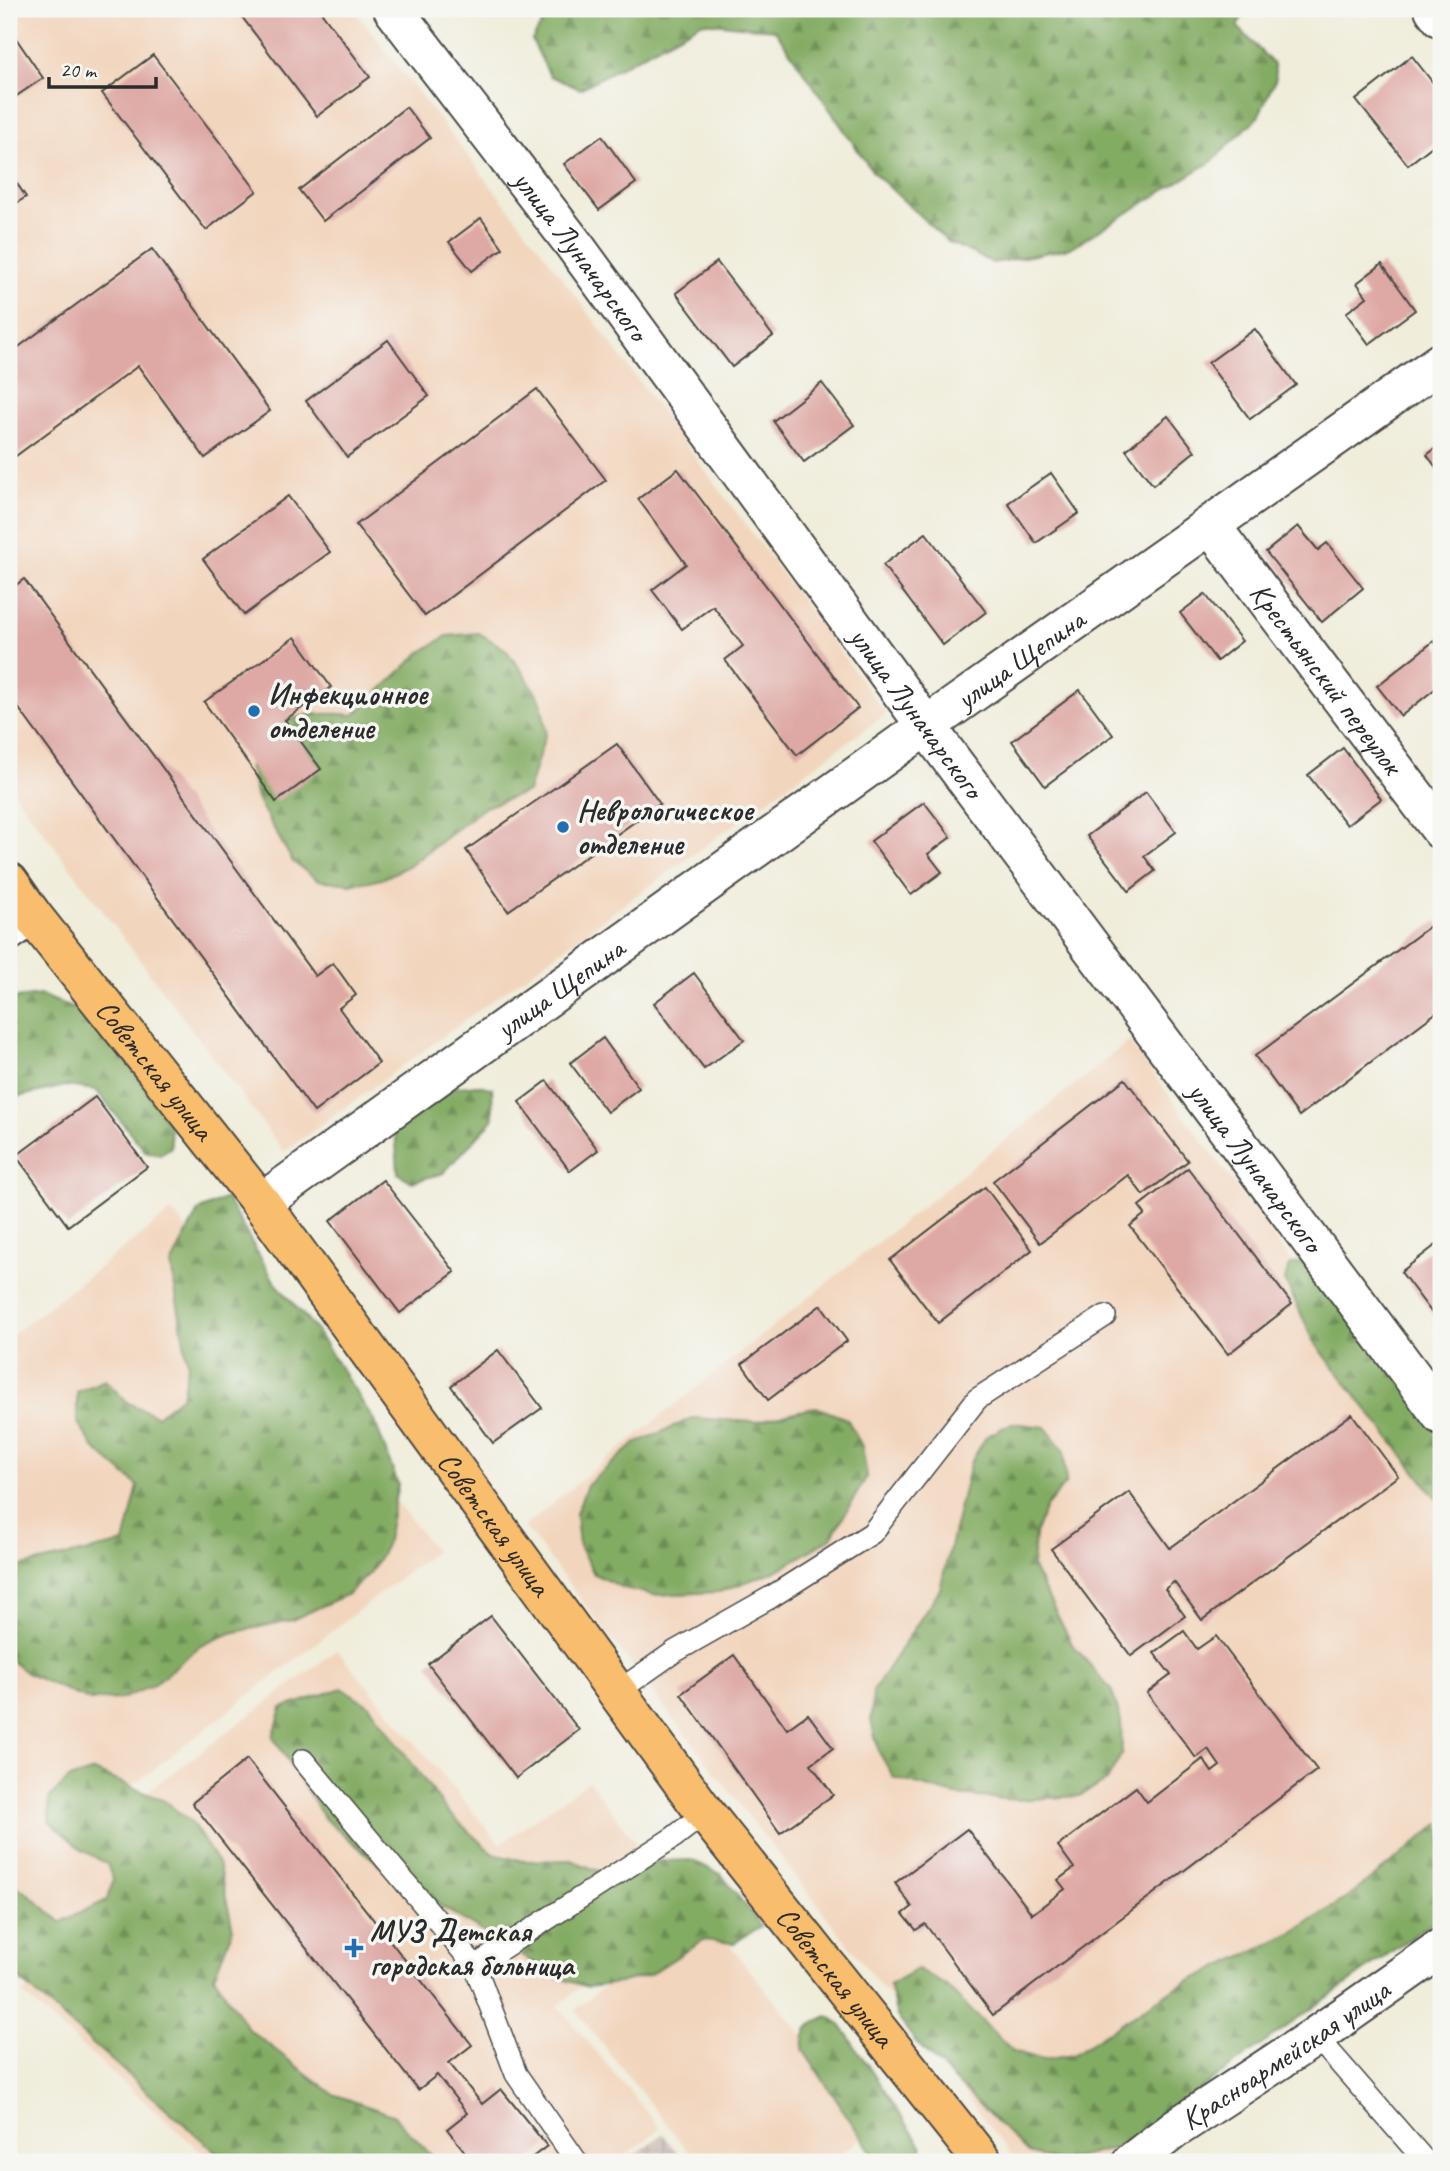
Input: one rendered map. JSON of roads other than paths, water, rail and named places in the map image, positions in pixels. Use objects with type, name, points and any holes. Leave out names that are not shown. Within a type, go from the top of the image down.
[{"type":"main road","name":"Советская улица","points":[[9,882],[20,923],[261,1203],[705,1814],[983,2162]]},
{"type":"street","name":"улица Луначарского","points":[[393,9],[575,246],[926,726],[1441,1415]]},
{"type":"street","points":[[1434,9],[1441,18]]},
{"type":"street","name":"улица Щепина","points":[[261,1203],[926,726],[1441,362]]},
{"type":"street","name":"Крестьянский переулок","points":[[1211,526],[1441,830]]},
{"type":"street","name":"Красноармейская улица","points":[[1132,2162],[1176,2128],[1316,2036],[1441,1948]]},
{"type":"lane","points":[[617,1692],[674,1652],[771,1597],[872,1533],[977,1399],[1105,1316]]},
{"type":"lane","points":[[303,1760],[475,1966],[516,2074],[577,2162]]},
{"type":"lane","points":[[475,1966],[705,1814]]},
{"type":"lane","points":[[1316,2036],[1426,2162]]},
{"type":"place","name":"Инфекционное отделение","points":[[254,711]]},
{"type":"place","name":"Неврологическое отделение","points":[[563,827]]},
{"type":"place","name":"МУЗ Детская городская больница","points":[[354,1948]]}]
